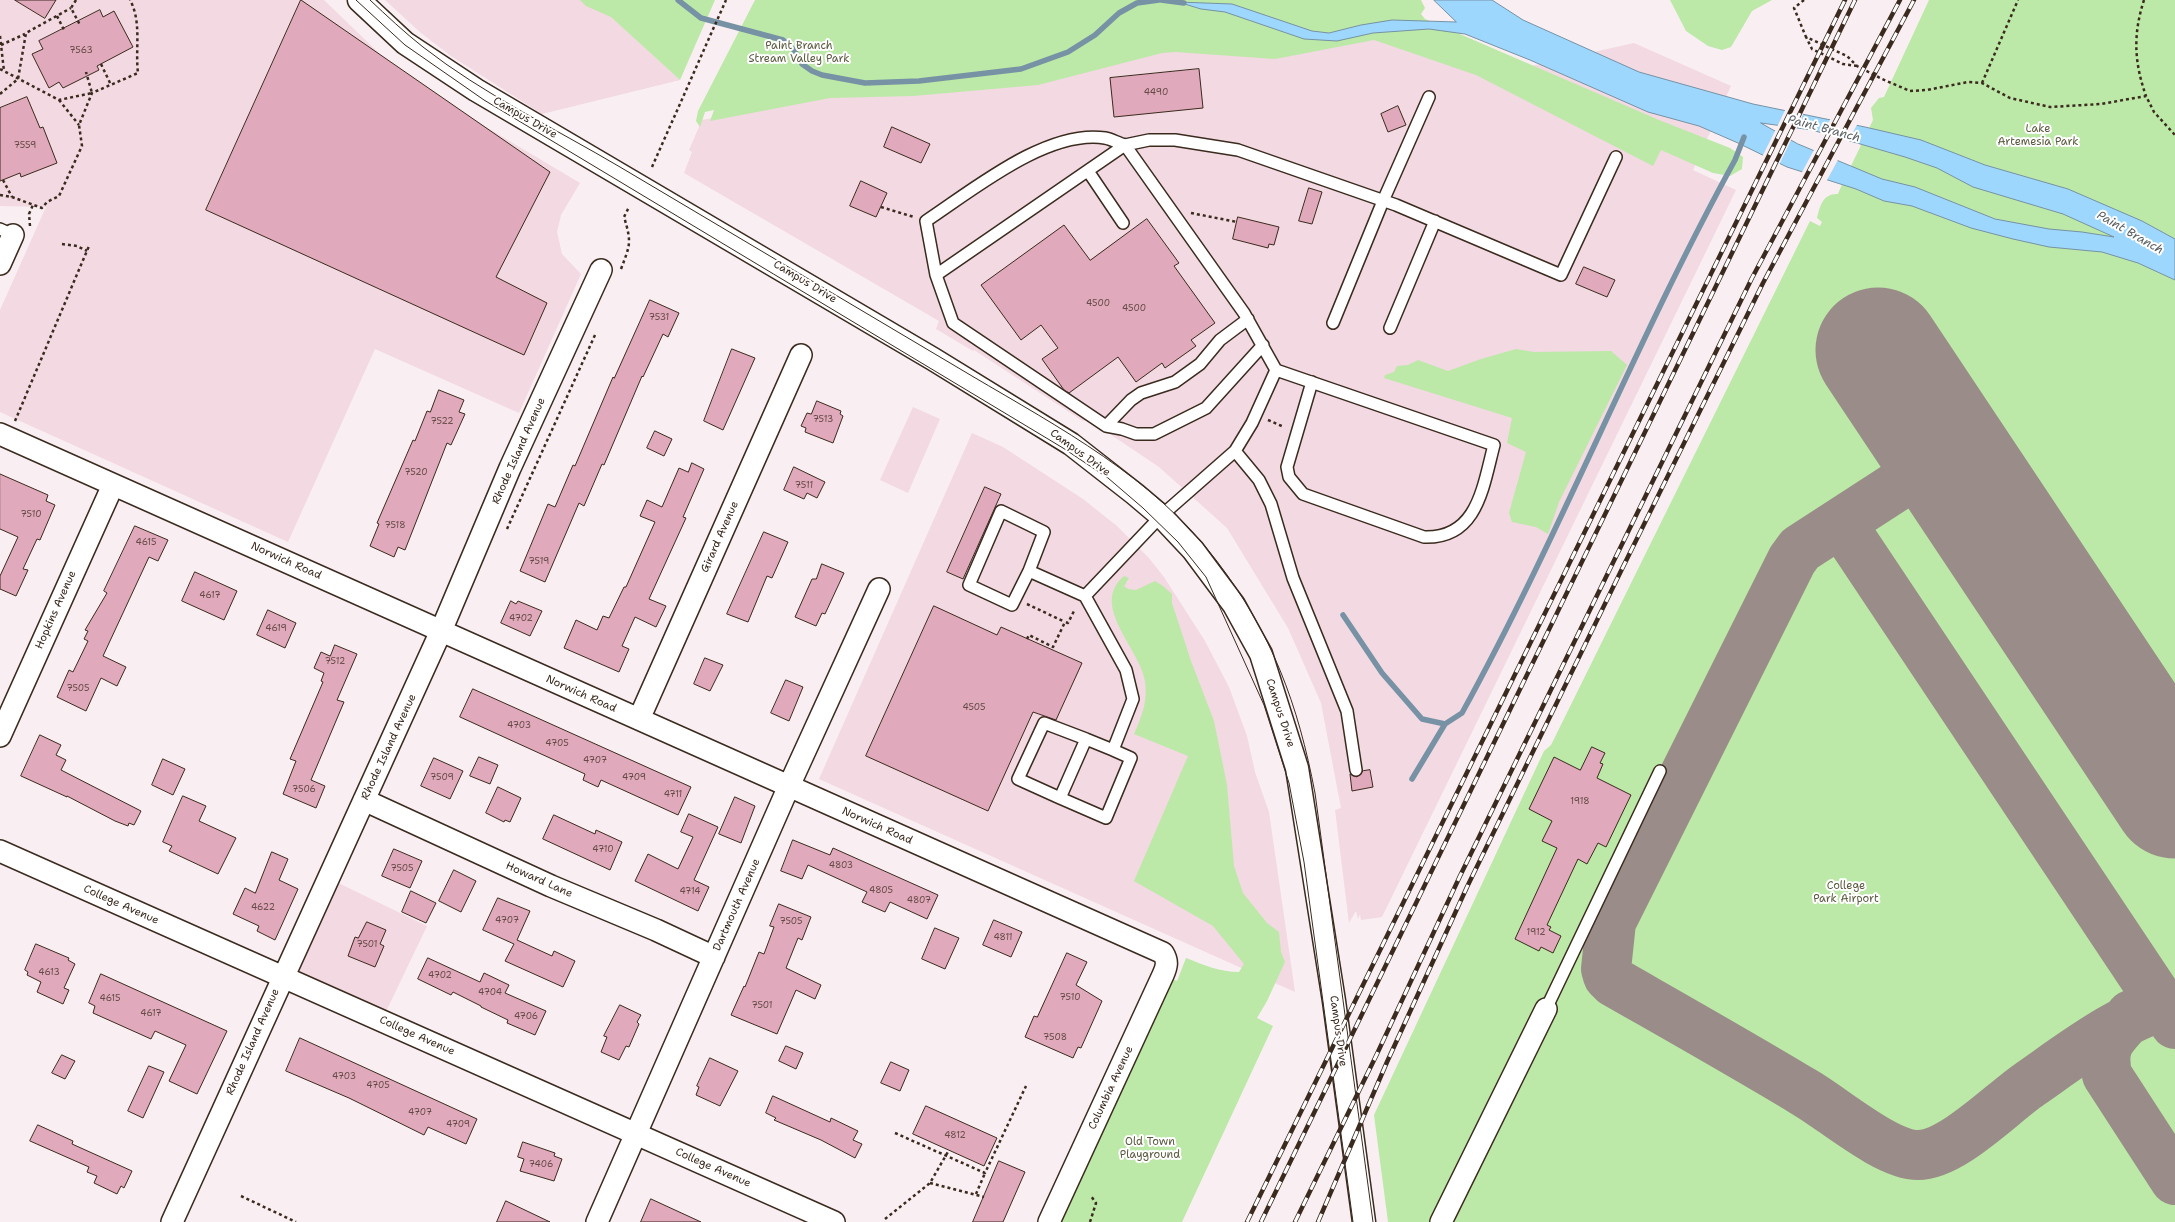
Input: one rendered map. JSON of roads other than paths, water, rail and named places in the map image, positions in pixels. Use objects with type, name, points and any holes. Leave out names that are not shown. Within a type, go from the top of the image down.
[{"type":"main road","name":"Campus Drive","points":[[359,0],[405,43],[476,90],[678,207],[933,359],[1071,444],[1161,516],[1193,550],[1234,605],[1261,654],[1297,768],[1334,1001],[1364,1222]]},
{"type":"street","points":[[0,264],[15,231]]},
{"type":"street","name":"Rhode Island Avenue","points":[[172,1222],[441,631],[510,468],[611,270]]},
{"type":"street","name":"Girard Avenue","points":[[639,719],[801,355]]},
{"type":"street","name":"Norwich Road","points":[[7,429],[113,485],[1163,953]]},
{"type":"street","name":"Hopkins Avenue","points":[[0,736],[113,485]]},
{"type":"street","name":"Dartmouth Avenue","points":[[597,1222],[789,786],[879,589]]},
{"type":"street","name":"Howard Lane","points":[[364,800],[552,886],[656,930],[714,957]]},
{"type":"street","name":"College Avenue","points":[[0,850],[284,975],[834,1222]]},
{"type":"street","name":"Columbia Avenue","points":[[1049,1222],[1167,966],[1166,958],[1163,953]]},
{"type":"street","points":[[1441,1222],[1546,1009]]},
{"type":"lane","points":[[1333,323],[1383,201],[1429,97]]},
{"type":"lane","points":[[1263,345],[1206,408],[1154,434],[1136,434],[1122,429],[1106,426],[953,323],[936,275],[926,221],[1025,156],[1048,146],[1069,139],[1106,138],[1125,145],[1248,319],[1263,345],[1276,370],[1312,382],[1494,445],[1478,503],[1469,518],[1459,528],[1449,534],[1437,538],[1424,537],[1303,494],[1289,477],[1287,467],[1312,382]]},
{"type":"lane","points":[[936,275],[1125,145],[1149,140],[1175,140],[1221,146],[1238,150],[1383,201],[1435,221],[1561,274],[1616,158]]},
{"type":"lane","points":[[1088,171],[1123,223]]},
{"type":"lane","points":[[1390,328],[1435,221]]},
{"type":"lane","points":[[1106,426],[1131,400],[1141,393],[1175,382],[1200,364],[1220,340],[1248,319]]},
{"type":"lane","points":[[1085,596],[1161,516],[1235,451],[1252,423],[1276,370]]},
{"type":"lane","points":[[1235,451],[1259,480],[1271,504],[1293,578],[1347,711],[1356,770]]},
{"type":"lane","points":[[1001,511],[1044,532],[1029,571],[1012,605],[969,585],[1001,511]]},
{"type":"lane","points":[[1029,571],[1085,596],[1126,670],[1133,699],[1113,750]]},
{"type":"lane","points":[[1044,723],[1086,739],[1132,758],[1106,818],[1018,779],[1044,723]]},
{"type":"lane","points":[[1060,798],[1086,739]]},
{"type":"lane","points":[[1546,1009],[1660,771]]},
{"type":"water","name":"Paint Branch","points":[[1434,0],[1492,0],[1523,20],[1639,72],[1753,104],[1921,140],[1985,165],[2068,189],[2142,221],[2175,239],[2175,280],[2138,263],[2102,252],[2049,247],[2013,239],[1971,228],[1912,206],[1884,201],[1856,189],[1787,167],[1699,126],[1648,112],[1530,60],[1465,34],[1429,29],[1373,33],[1337,41],[1304,39],[1225,12],[1201,9],[1178,2],[1232,4],[1312,31],[1329,33],[1361,25],[1392,20],[1456,22]],"holes":[[[1761,123],[1812,130],[1905,157],[1937,168],[1973,187],[2063,214],[2114,237],[2049,229],[1995,219],[1915,187],[1882,179],[1798,144]]]},
{"type":"waterway","points":[[678,0],[701,18],[783,40],[794,50],[802,64],[812,71],[822,75],[865,83],[919,81],[1021,69],[1068,52],[1095,35],[1119,13],[1137,3],[1159,0]]},
{"type":"waterway","points":[[1161,0],[1184,3]]},
{"type":"waterway","points":[[1343,615],[1382,673],[1422,719],[1445,724],[1462,713],[1532,576],[1664,297],[1735,160],[1744,137]]},
{"type":"waterway","points":[[1412,779],[1445,724]]},
{"type":"tram line","points":[[356,0],[405,45],[484,100],[1063,448],[1108,478],[1143,508],[1178,542],[1206,577],[1264,705],[1289,783],[1304,862],[1353,1222]]},
{"type":"tram line","points":[[370,0],[402,30],[423,47],[446,64],[494,95],[620,167],[1038,415],[1103,456],[1164,504],[1191,530],[1216,560],[1236,587],[1253,615],[1280,670],[1291,699],[1308,760],[1315,793],[1373,1222]]},
{"type":"railway","points":[[1247,1222],[1845,0]]},
{"type":"railway","points":[[1261,1222],[1855,0]]},
{"type":"railway","points":[[1295,1222],[1376,1056],[1460,876],[1752,278],[1900,0]]},
{"type":"railway","points":[[1318,1222],[1387,1062],[1467,887],[1620,573],[1763,283],[1914,0]]},
{"type":"park label","name":"Paint Branch Stream Valley Park","points":[[799,52]]},
{"type":"park label","name":"Lake Artemesia Park","points":[[2038,135]]},
{"type":"park label","name":"College Park Airport","points":[[1846,892]]},
{"type":"park label","name":"Old Town Playground","points":[[1150,1148]]}]
